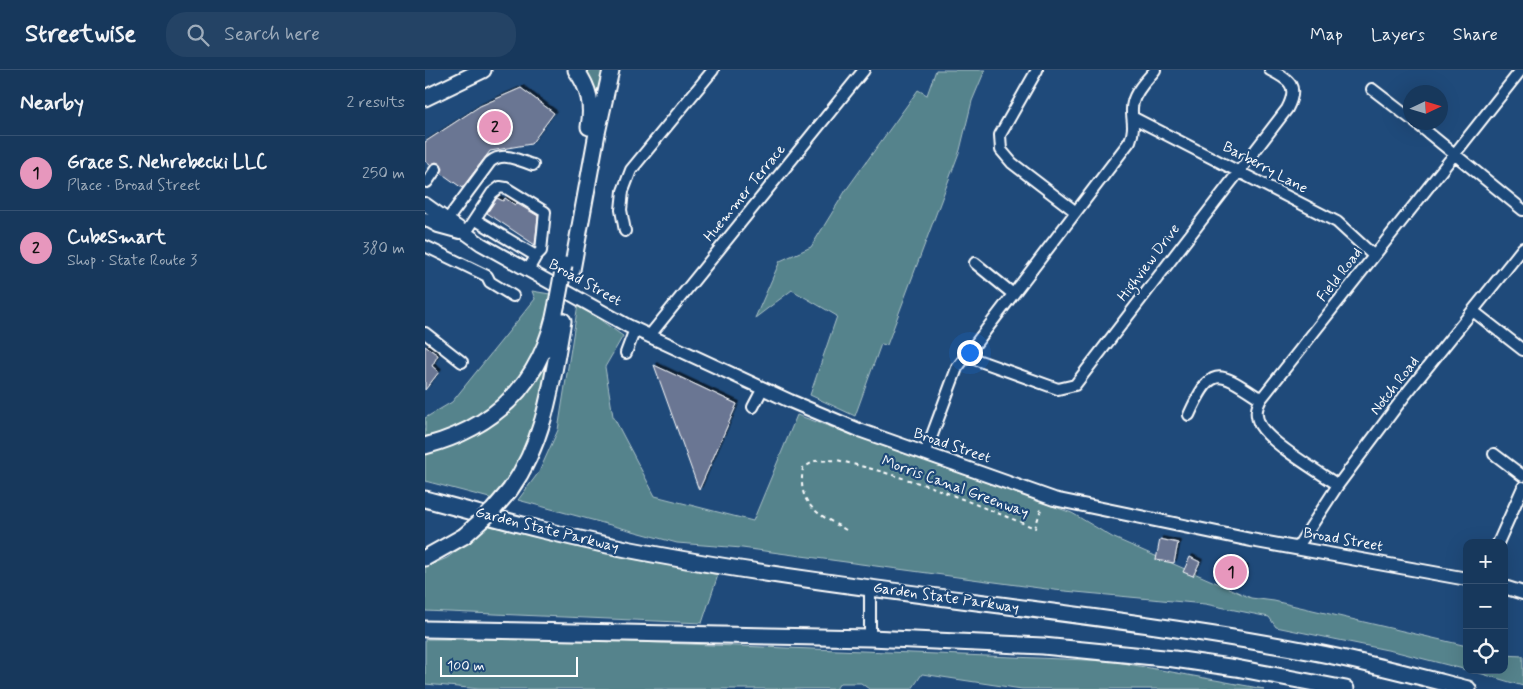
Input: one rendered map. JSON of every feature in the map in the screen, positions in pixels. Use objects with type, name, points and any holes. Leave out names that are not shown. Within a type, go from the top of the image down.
[{"type":"highway","points":[[425,97],[462,70]]},
{"type":"highway","points":[[425,97],[483,70]]},
{"type":"highway","points":[[568,268],[591,111],[584,82],[576,70]]},
{"type":"highway","points":[[425,558],[464,536],[493,510],[511,490],[530,458],[541,430],[568,268],[611,70]]},
{"type":"highway","points":[[425,446],[447,440],[471,428],[511,398],[526,381],[544,353],[561,305]]},
{"type":"highway","name":"Garden State Parkway","points":[[425,499],[570,537],[656,555],[870,587],[1129,622],[1262,643],[1366,663],[1468,689]]},
{"type":"highway","points":[[425,629],[870,638],[1043,646],[1128,653],[1236,668],[1345,689]]},
{"type":"main road","name":"Broad Street","points":[[425,204],[448,219],[465,234],[635,329],[859,430],[925,454],[1045,497],[1151,520],[1463,578]]},
{"type":"main road","name":"Broad Street","points":[[425,219],[438,226],[465,234]]},
{"type":"main road","points":[[1508,588],[1523,593]]},
{"type":"street","points":[[625,231],[621,210],[623,191],[631,170],[713,70]]},
{"type":"street","name":"Huemmer Terrace","points":[[650,335],[864,70]]},
{"type":"street","points":[[1037,70],[1000,135],[1001,150],[1012,163],[1076,212]]},
{"type":"street","points":[[925,454],[953,376],[966,356],[1130,141],[1133,134],[1134,118],[1132,104],[1155,70]]},
{"type":"street","name":"Highview Drive","points":[[966,356],[1058,389],[1071,388],[1079,382],[1287,109],[1293,95],[1288,80],[1270,70]]},
{"type":"street","name":"Field Road","points":[[1261,399],[1521,70]]},
{"type":"street","points":[[1372,88],[1403,113]]},
{"type":"street","name":"Barberry Lane","points":[[1134,118],[1337,222],[1374,256]]},
{"type":"street","points":[[1425,130],[1523,210]]},
{"type":"street","points":[[448,219],[490,162],[497,157],[508,157],[533,165]]},
{"type":"street","points":[[427,182],[436,170]]},
{"type":"street","points":[[465,234],[476,220],[479,210],[492,193],[500,187],[506,188],[542,209],[546,218],[541,251],[528,270]]},
{"type":"street","points":[[476,220],[536,256]]},
{"type":"street","points":[[425,246],[487,276],[490,282],[513,296]]},
{"type":"street","name":"Notch Road","points":[[1297,548],[1338,485],[1406,394],[1523,248]]},
{"type":"street","points":[[975,263],[1013,294]]},
{"type":"street","points":[[1473,311],[1523,350]]},
{"type":"street","points":[[625,353],[635,329]]},
{"type":"street","points":[[425,333],[461,362]]},
{"type":"street","points":[[1189,415],[1204,385],[1217,377],[1228,377],[1261,399],[1256,414],[1264,431],[1338,485]]},
{"type":"street","points":[[753,408],[763,388]]},
{"type":"street","points":[[1494,454],[1523,476]]},
{"type":"street","points":[[1500,539],[1523,487]]},
{"type":"street","points":[[870,587],[870,638]]},
{"type":"path","name":"Morris Canal Greenway","points":[[846,530],[817,513],[806,502],[800,486],[803,468],[815,461],[837,460],[932,487],[1035,528],[1045,497]]},
{"type":"green space","points":[[581,70],[607,70],[596,110]]},
{"type":"green space","points":[[936,70],[985,70],[972,101],[960,150],[887,345],[881,344],[855,416],[810,395],[837,316],[792,290],[755,318],[780,261],[811,247],[846,190],[918,90],[927,95]]},
{"type":"green space","points":[[532,291],[556,295],[552,319],[523,381],[497,406],[440,434],[425,436],[425,418],[452,402],[535,299]]},
{"type":"green space","points":[[578,304],[623,336],[605,367],[613,416],[655,496],[753,521],[797,415],[1072,513],[1112,537],[1251,598],[1274,601],[1463,645],[1463,669],[1397,652],[1276,627],[1269,617],[1205,604],[1054,590],[742,548],[677,543],[518,500],[539,472],[558,430]]},
{"type":"green space","points":[[557,345],[538,433],[497,500],[425,481],[425,450],[469,437],[524,396]]},
{"type":"green space","points":[[489,526],[718,575],[702,623],[425,611],[425,567],[447,558]]},
{"type":"green space","points":[[425,639],[562,639],[1112,661],[1264,689],[1022,689],[922,674],[912,689],[869,689],[861,683],[840,683],[836,689],[480,689],[425,684]]},
{"type":"green space","points":[[1508,655],[1523,656],[1523,686],[1482,674],[1508,674]]},
{"type":"building","points":[[521,88],[554,113],[531,144],[490,151],[462,188],[441,173],[443,169],[440,164],[436,162],[430,165],[425,161],[425,142],[480,106]]},
{"type":"building","points":[[497,198],[503,201],[505,198],[538,216],[535,245],[487,213]]},
{"type":"building","points":[[425,346],[438,355],[432,366],[439,372],[425,390]]},
{"type":"building","points":[[654,365],[737,404],[699,490]]},
{"type":"building","points":[[1160,539],[1178,543],[1174,563],[1156,560]]},
{"type":"building","points":[[1190,557],[1200,562],[1193,576],[1183,572]]},
{"type":"building","points":[[1221,562],[1246,568],[1241,583],[1217,575]]},
{"type":"place","name":"CubeSmart","points":[[495,127]]},
{"type":"place","name":"Grace S. Nehrebecki LLC","points":[[1231,572]]}]
